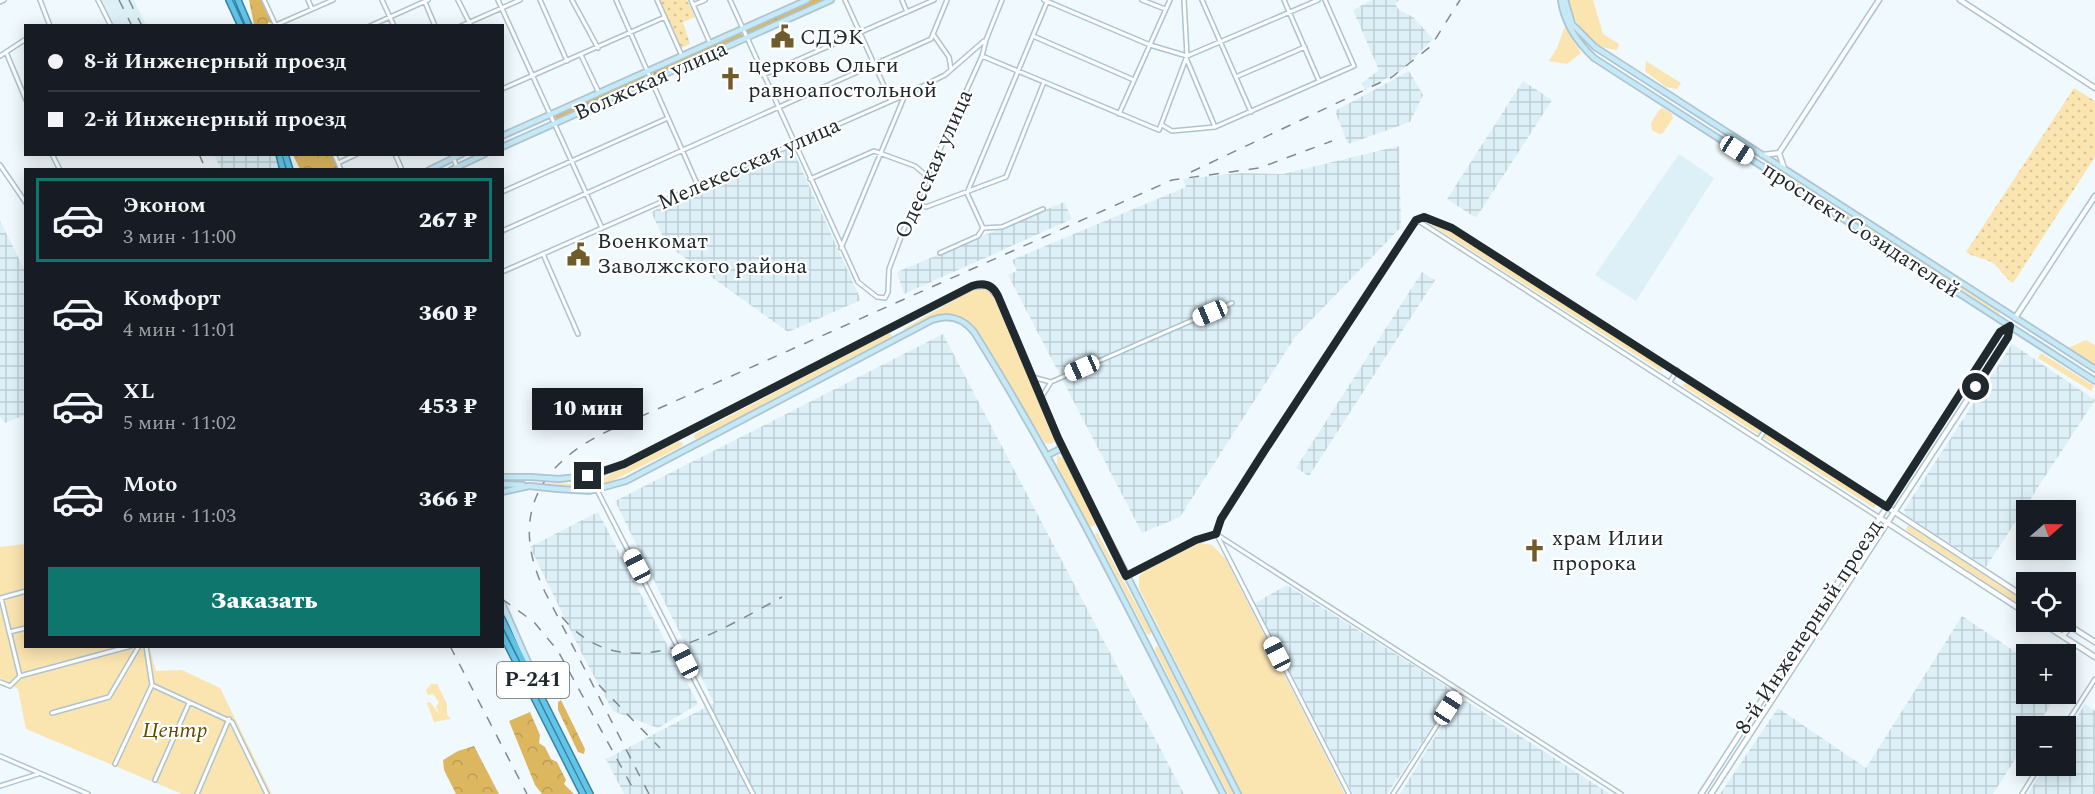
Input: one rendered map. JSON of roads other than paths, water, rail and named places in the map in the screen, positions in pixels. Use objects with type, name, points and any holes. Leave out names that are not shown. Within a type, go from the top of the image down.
[{"type":"highway","points":[[230,0],[240,24]]},
{"type":"highway","points":[[238,0],[248,24]]},
{"type":"highway","name":"Р-241","points":[[504,623],[590,794]]},
{"type":"highway","name":"Р-241","points":[[504,638],[583,794]]},
{"type":"highway","points":[[523,677],[528,678],[530,674]]},
{"type":"highway","points":[[531,693],[533,688],[537,689]]},
{"type":"main road","name":"Волжская улица","points":[[504,135],[807,0]]},
{"type":"main road","name":"Волжская улица","points":[[504,146],[831,0]]},
{"type":"main road","name":"проспект Созидателей","points":[[1563,0],[1572,24],[1585,40],[2095,369]]},
{"type":"main road","name":"проспект Созидателей","points":[[1563,0],[1568,24],[1586,50],[1618,74],[2095,381]]},
{"type":"main road","points":[[1618,74],[1617,68],[1624,65]]},
{"type":"main road","points":[[432,168],[453,156]]},
{"type":"main road","points":[[458,168],[481,156]]},
{"type":"main road","points":[[504,475],[559,479],[603,473],[685,434],[972,286],[988,285],[998,296],[1062,447],[1238,794]]},
{"type":"main road","points":[[504,484],[583,491],[597,490],[626,481],[932,320],[942,317],[955,318],[974,332],[1048,455],[1223,794]]},
{"type":"main road","points":[[2010,326],[2015,318]]},
{"type":"main road","points":[[894,327],[899,337]]},
{"type":"main road","points":[[685,434],[690,446]]},
{"type":"main road","points":[[1048,455],[1062,447]]},
{"type":"main road","points":[[504,492],[529,486]]},
{"type":"main road","points":[[1089,532],[1101,526]]},
{"type":"main road","points":[[504,608],[544,702]]},
{"type":"main road","points":[[1147,643],[1157,638]]},
{"type":"street","points":[[0,2],[4,0]]},
{"type":"street","points":[[40,0],[49,24]]},
{"type":"street","points":[[98,0],[110,24]]},
{"type":"street","points":[[264,0],[276,24]]},
{"type":"street","points":[[308,0],[312,9]]},
{"type":"street","points":[[278,24],[333,0]]},
{"type":"street","points":[[382,0],[393,24]]},
{"type":"street","points":[[458,0],[470,24],[520,0]]},
{"type":"street","points":[[498,0],[602,228]]},
{"type":"street","points":[[540,0],[567,61]]},
{"type":"street","points":[[572,0],[597,48]]},
{"type":"street","points":[[616,0],[698,186]]},
{"type":"street","points":[[657,0],[682,56]]},
{"type":"street","points":[[691,0],[710,43]]},
{"type":"street","points":[[693,5],[705,0]]},
{"type":"street","points":[[730,0],[841,248]]},
{"type":"street","points":[[845,0],[891,101]]},
{"type":"street","points":[[902,0],[907,12]]},
{"type":"street","points":[[763,75],[934,0]]},
{"type":"street","points":[[504,230],[931,39],[947,0]]},
{"type":"street","name":"Одесская улица","points":[[841,248],[858,282],[877,297],[885,298],[888,292],[889,269],[903,229],[982,56],[1002,0]]},
{"type":"street","points":[[983,228],[967,194],[1046,0],[1150,45],[1187,56],[1318,0]]},
{"type":"street","points":[[1142,0],[1165,9]]},
{"type":"street","points":[[1119,114],[1170,0]]},
{"type":"street","points":[[1184,0],[1187,64],[1215,127]]},
{"type":"street","points":[[1202,0],[1238,76],[1251,112]]},
{"type":"street","points":[[1284,0],[1320,81]]},
{"type":"street","points":[[1161,124],[1172,131],[1215,127],[1354,66],[1325,0]]},
{"type":"street","points":[[1779,153],[1879,0]]},
{"type":"street","points":[[1960,0],[2095,88]]},
{"type":"street","points":[[374,24],[426,1],[434,24]]},
{"type":"street","points":[[504,88],[665,18]]},
{"type":"street","points":[[933,34],[950,57],[951,69]]},
{"type":"street","points":[[1033,36],[1134,80]]},
{"type":"street","points":[[0,56],[24,40]]},
{"type":"street","name":"Мелекесская улица","points":[[504,271],[905,95],[945,75],[986,40]]},
{"type":"street","points":[[1238,76],[1305,47]]},
{"type":"street","points":[[6,52],[24,95]]},
{"type":"street","points":[[581,55],[599,93]]},
{"type":"street","points":[[982,56],[1159,130],[1187,56]]},
{"type":"street","points":[[916,204],[926,207],[967,194],[1006,177],[1044,82]]},
{"type":"street","points":[[841,248],[905,95]]},
{"type":"street","points":[[504,191],[668,118]]},
{"type":"street","points":[[810,179],[874,152],[881,152],[915,166],[928,177]]},
{"type":"street","points":[[1762,155],[1779,153]]},
{"type":"street","points":[[1779,153],[1784,169]]},
{"type":"street","points":[[335,156],[339,168]]},
{"type":"street","points":[[338,164],[353,156]]},
{"type":"street","points":[[453,156],[458,168]]},
{"type":"street","points":[[0,165],[24,200]]},
{"type":"street","points":[[2015,318],[2095,196]]},
{"type":"street","points":[[983,228],[1002,227],[1043,209]]},
{"type":"street","points":[[1349,794],[1216,534],[1221,519],[1263,453],[1416,220],[1424,217],[1452,228],[1677,370],[2016,591]]},
{"type":"street","points":[[1416,220],[2016,606]]},
{"type":"street","points":[[940,252],[978,236],[983,228]]},
{"type":"street","points":[[543,254],[578,334]]},
{"type":"street","points":[[1040,399],[1051,382],[1232,303]]},
{"type":"street","name":"8-й Инженерный проезд","points":[[1701,794],[2000,332],[2010,326]]},
{"type":"street","name":"8-й Инженерный проезд","points":[[1711,794],[2008,337],[2010,326]]},
{"type":"street","points":[[1670,382],[1677,370]]},
{"type":"street","points":[[1031,376],[1051,382]]},
{"type":"street","points":[[1759,439],[1764,428]]},
{"type":"street","points":[[1903,482],[1911,487]]},
{"type":"street","points":[[597,490],[753,794]]},
{"type":"street","points":[[1126,576],[1196,540],[1216,534],[1621,794]]},
{"type":"street","points":[[20,676],[1,598],[24,592]]},
{"type":"street","points":[[9,632],[24,628]]},
{"type":"street","points":[[2076,630],[2095,642]]},
{"type":"street","points":[[2056,632],[2095,657]]},
{"type":"street","points":[[2062,636],[2065,632]]},
{"type":"street","points":[[0,682],[10,686],[20,676],[124,648]]},
{"type":"street","points":[[52,713],[109,697],[138,648]]},
{"type":"street","points":[[115,764],[152,685],[146,648]]},
{"type":"street","points":[[2071,716],[2095,679]]},
{"type":"street","points":[[152,685],[229,719],[267,794]]},
{"type":"street","points":[[1393,794],[1459,691]]},
{"type":"street","points":[[155,780],[189,703]]},
{"type":"street","points":[[196,794],[229,719]]},
{"type":"street","points":[[0,756],[88,794]]},
{"type":"street","points":[[0,786],[40,773]]},
{"type":"street","points":[[1714,774],[1722,778]]},
{"type":"street","points":[[2022,794],[2033,776]]},
{"type":"railway","points":[[119,0],[131,24]]},
{"type":"railway","points":[[129,0],[141,24]]},
{"type":"railway","points":[[1191,172],[1392,77],[1431,46],[1460,0]]},
{"type":"railway","points":[[649,794],[545,592],[534,565],[530,540],[530,518],[536,497],[547,477],[563,460],[608,431],[1172,180],[1259,168],[1332,141]]},
{"type":"railway","points":[[200,156],[205,168]]},
{"type":"railway","points":[[562,617],[587,639],[613,651],[641,653],[670,649],[699,639],[782,597]]},
{"type":"railway","points":[[504,600],[534,622],[558,651],[636,794]]},
{"type":"railway","points":[[451,648],[527,794]]},
{"type":"railway","points":[[599,685],[660,748]]},
{"type":"place","name":"СДЭК","points":[[782,37]]},
{"type":"place","name":"церковь Ольги равноапостольной","points":[[730,78]]},
{"type":"place","name":"Военкомат Заволжского района","points":[[579,254]]},
{"type":"place","name":"храм Илии пророка","points":[[1534,551]]},
{"type":"park label","name":"Центр","points":[[175,730]]}]
